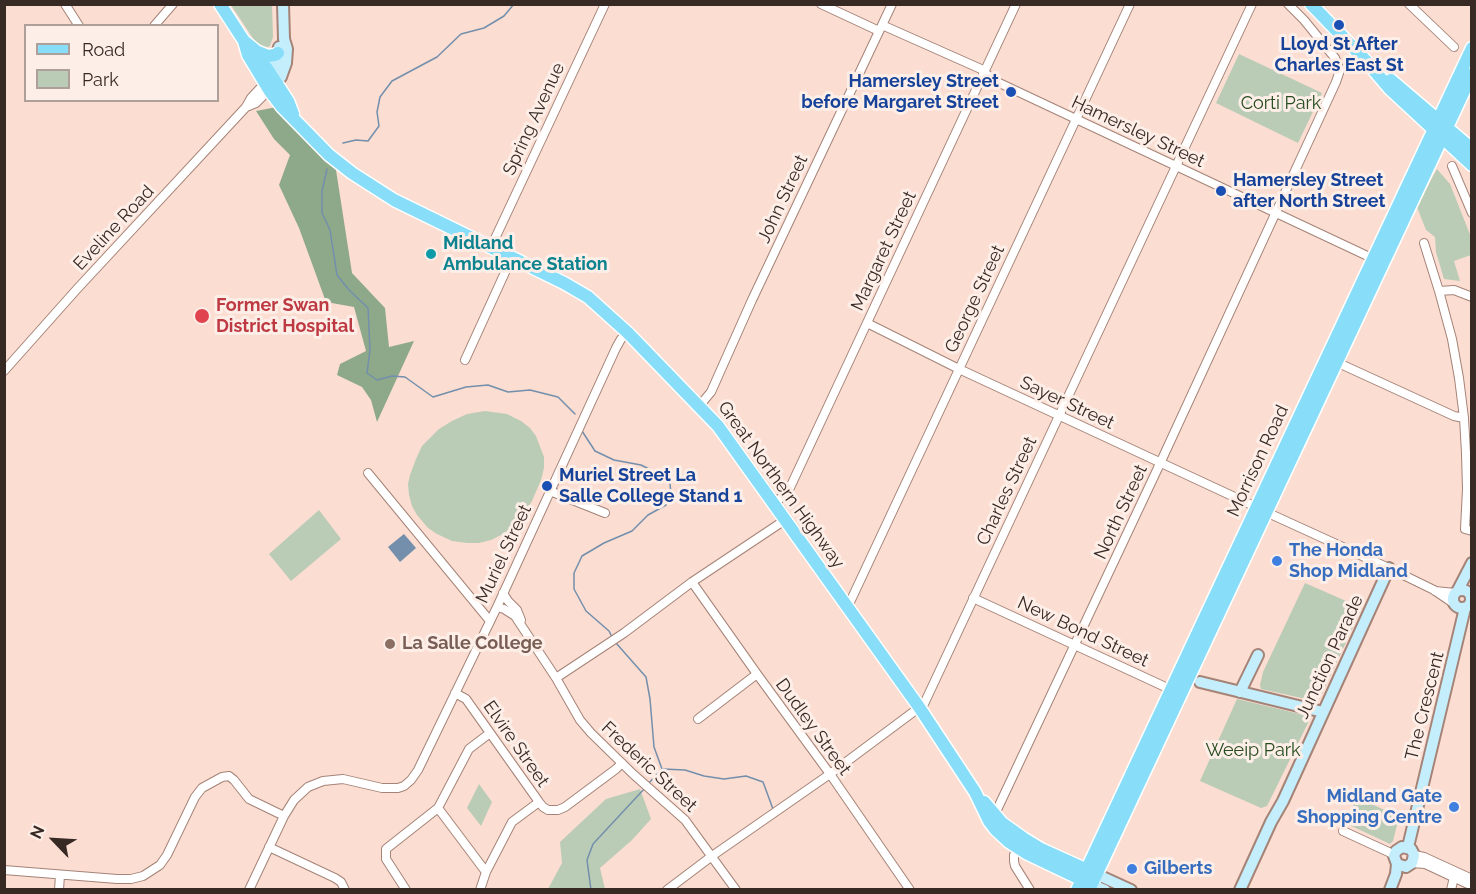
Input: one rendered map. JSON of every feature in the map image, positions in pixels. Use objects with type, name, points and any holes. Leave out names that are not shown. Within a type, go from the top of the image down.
[{"type":"main road","name":"Great Northern Highway","points":[[220,4],[244,42],[248,56],[288,100],[294,118],[329,155],[394,200],[491,246],[588,297],[628,333],[700,405],[718,426],[919,708],[1003,836],[1041,849],[1087,881]]},
{"type":"main road","points":[[1311,4],[1418,116],[1461,139]]},
{"type":"main road","name":"Great Northern Highway","points":[[244,42],[255,50],[271,83]]},
{"type":"main road","name":"Morrison Road","points":[[1087,881],[1378,261],[1433,156],[1446,103],[1472,48]]},
{"type":"main road","points":[[255,50],[265,56],[278,53]]},
{"type":"main road","points":[[1366,61],[1417,102],[1469,157]]},
{"type":"main road","points":[[1469,157],[1461,139],[1461,113],[1469,89],[1470,77]]},
{"type":"main road","name":"Morrison Road","points":[[1378,261],[1418,162],[1470,77]]},
{"type":"main road","points":[[1417,102],[1446,103]]},
{"type":"main road","points":[[1418,116],[1422,135],[1418,162]]},
{"type":"main road","points":[[1433,156],[1449,153],[1469,157]]},
{"type":"main road","name":"Morrison Road","points":[[1176,692],[1246,529],[1261,510],[1266,485],[1332,360]]},
{"type":"street","points":[[64,4],[78,24]]},
{"type":"street","points":[[156,24],[173,4]]},
{"type":"street","points":[[271,83],[280,78],[286,63],[283,4]]},
{"type":"street","name":"Spring Avenue","points":[[491,246],[605,4]]},
{"type":"street","name":"Hamersley Street","points":[[821,4],[981,69],[993,80],[1378,261]]},
{"type":"street","name":"John Street","points":[[700,405],[711,392],[892,4]]},
{"type":"street","name":"Margaret Street","points":[[773,503],[787,495],[1016,4]]},
{"type":"street","name":"George Street","points":[[845,604],[851,600],[1130,4]]},
{"type":"street","name":"Charles Street","points":[[667,890],[924,704],[1252,4]]},
{"type":"street","name":"North Street","points":[[992,817],[1160,463],[1336,82],[1340,70],[1335,58],[1288,4]]},
{"type":"street","points":[[1409,4],[1454,47]]},
{"type":"street","points":[[271,83],[284,39]]},
{"type":"street","name":"Eveline Road","points":[[4,371],[246,107],[251,98],[271,83]]},
{"type":"street","points":[[1452,166],[1472,213]]},
{"type":"street","points":[[1424,243],[1452,339],[1464,418],[1467,489],[1465,529],[1472,531]]},
{"type":"street","points":[[465,360],[512,257]]},
{"type":"street","points":[[1439,291],[1454,290],[1472,297]]},
{"type":"street","name":"Sayer Street","points":[[867,323],[959,369],[1434,591],[1460,599]]},
{"type":"street","name":"Muriel Street","points":[[284,816],[294,800],[308,787],[323,781],[343,779],[382,788],[398,788],[411,780],[418,770],[497,607],[616,348],[628,333]]},
{"type":"street","points":[[1332,360],[1464,418]]},
{"type":"street","points":[[368,472],[490,621]]},
{"type":"street","points":[[550,490],[605,513]]},
{"type":"street","points":[[556,678],[785,520]]},
{"type":"street","name":"The Crescent","points":[[1396,890],[1450,658],[1460,599],[1472,563]]},
{"type":"street","name":"Junction Parade","points":[[1240,890],[1389,568]]},
{"type":"street","name":"The Crescent","points":[[1460,599],[1472,577]]},
{"type":"street","name":"Dudley Street","points":[[692,582],[910,890]]},
{"type":"street","name":"Frederic Street","points":[[503,593],[517,610],[527,632]]},
{"type":"street","name":"New Bond Street","points":[[974,598],[1176,692]]},
{"type":"street","name":"Frederic Street","points":[[497,607],[515,616],[527,632],[580,720],[633,774],[685,820],[736,890]]},
{"type":"street","points":[[1240,692],[1258,655]]},
{"type":"street","points":[[698,719],[757,675]]},
{"type":"street","points":[[1200,682],[1323,712]]},
{"type":"street","name":"Elvire Street","points":[[455,693],[466,699],[543,807],[553,811],[565,807],[616,770],[622,763]]},
{"type":"street","points":[[405,890],[386,859],[386,849],[438,808],[469,749],[490,733]]},
{"type":"street","points":[[4,870],[131,879],[143,876],[160,865],[167,855],[195,797],[202,788],[222,777],[229,776],[249,799],[284,816],[249,890]]},
{"type":"street","points":[[480,890],[486,872],[512,822],[538,802]]},
{"type":"street","points":[[438,808],[486,872]]},
{"type":"street","points":[[1343,831],[1425,864],[1472,886]]},
{"type":"street","points":[[1020,843],[1014,855],[1015,866],[1030,890]]},
{"type":"street","points":[[269,847],[336,878],[345,889]]},
{"type":"street","points":[[1405,857],[1424,857],[1472,879]]},
{"type":"street","name":"The Crescent","points":[[1390,890],[1405,857]]},
{"type":"street","points":[[59,890],[60,875]]},
{"type":"street","points":[[1451,890],[1454,877]]},
{"type":"street","points":[[1087,881],[1105,890]]},
{"type":"street","points":[[1087,881],[1131,890]]},
{"type":"green space","points":[[231,5],[272,5],[273,37],[270,46],[263,49],[258,46]]},
{"type":"green space","name":"Corti Park","points":[[1239,54],[1322,93],[1298,143],[1216,103]]},
{"type":"green space","points":[[277,107],[336,170],[352,273],[385,308],[389,347],[414,341],[377,422],[371,400],[362,387],[337,375],[340,364],[366,351],[354,307],[326,302],[299,228],[279,185],[290,155],[274,139],[256,111]]},
{"type":"green space","points":[[1437,169],[1450,184],[1471,237],[1471,255],[1454,261],[1460,281],[1444,279],[1436,252],[1435,237],[1426,230],[1417,207]]},
{"type":"green space","points":[[485,411],[507,414],[530,428],[536,436],[544,457],[541,480],[532,501],[510,529],[491,540],[479,543],[452,541],[428,528],[417,515],[409,495],[410,475],[422,446],[439,429],[467,414]]},
{"type":"green space","points":[[319,510],[341,539],[291,581],[269,554]]},
{"type":"green space","points":[[1305,583],[1362,608],[1320,698],[1315,701],[1261,689],[1260,685],[1263,672]]},
{"type":"green space","name":"Weeip Park","points":[[1237,699],[1304,715],[1309,721],[1267,806],[1261,808],[1200,781]]},
{"type":"green space","points":[[479,784],[492,802],[481,826],[467,808]]},
{"type":"green space","points":[[640,789],[651,819],[632,840],[600,868],[605,889],[548,889],[562,863],[560,842],[606,799]]},
{"type":"green space","points":[[1357,797],[1399,817],[1393,841],[1390,844],[1345,823]]},
{"type":"water","points":[[404,534],[416,548],[400,562],[388,547]]},
{"type":"waterway","points":[[343,143],[356,140],[368,141],[379,126],[377,112],[380,97],[392,81],[437,57],[461,34],[484,28],[504,16],[514,4]]},
{"type":"waterway","points":[[327,169],[322,191],[322,213],[330,230],[337,275],[368,308],[370,350],[367,373],[377,380],[392,376],[405,377],[433,397],[466,387],[488,385],[508,392],[530,390],[558,397],[575,414]]},
{"type":"waterway","points":[[582,431],[595,451],[614,460],[641,465],[657,473],[670,484],[671,494],[666,505],[648,515],[632,531],[582,556],[574,573],[574,589],[586,611],[609,631],[612,637]]},
{"type":"waterway","points":[[616,643],[646,677],[654,747],[662,769]]},
{"type":"waterway","points":[[663,769],[685,770],[724,779],[746,776],[763,782],[773,809]]},
{"type":"waterway","points":[[648,784],[661,770]]},
{"type":"waterway","points":[[591,890],[587,860],[593,844],[645,788]]},
{"type":"place","name":"Lloyd St After Charles East St","points":[[1339,25]]},
{"type":"place","name":"Hamersley Street before Margaret Street","points":[[1011,92]]},
{"type":"place","name":"Hamersley Street after North Street","points":[[1221,191]]},
{"type":"place","name":"Midland Ambulance Station","points":[[431,254]]},
{"type":"place","name":"Former Swan District Hospital","points":[[202,316]]},
{"type":"place","name":"Muriel Street La Salle College Stand 1","points":[[547,486]]},
{"type":"place","name":"The Honda Shop Midland","points":[[1277,561]]},
{"type":"place","name":"La Salle College","points":[[390,644]]},
{"type":"place","name":"Midland Gate Shopping Centre","points":[[1454,807]]},
{"type":"place","name":"Gilberts","points":[[1132,869]]}]
